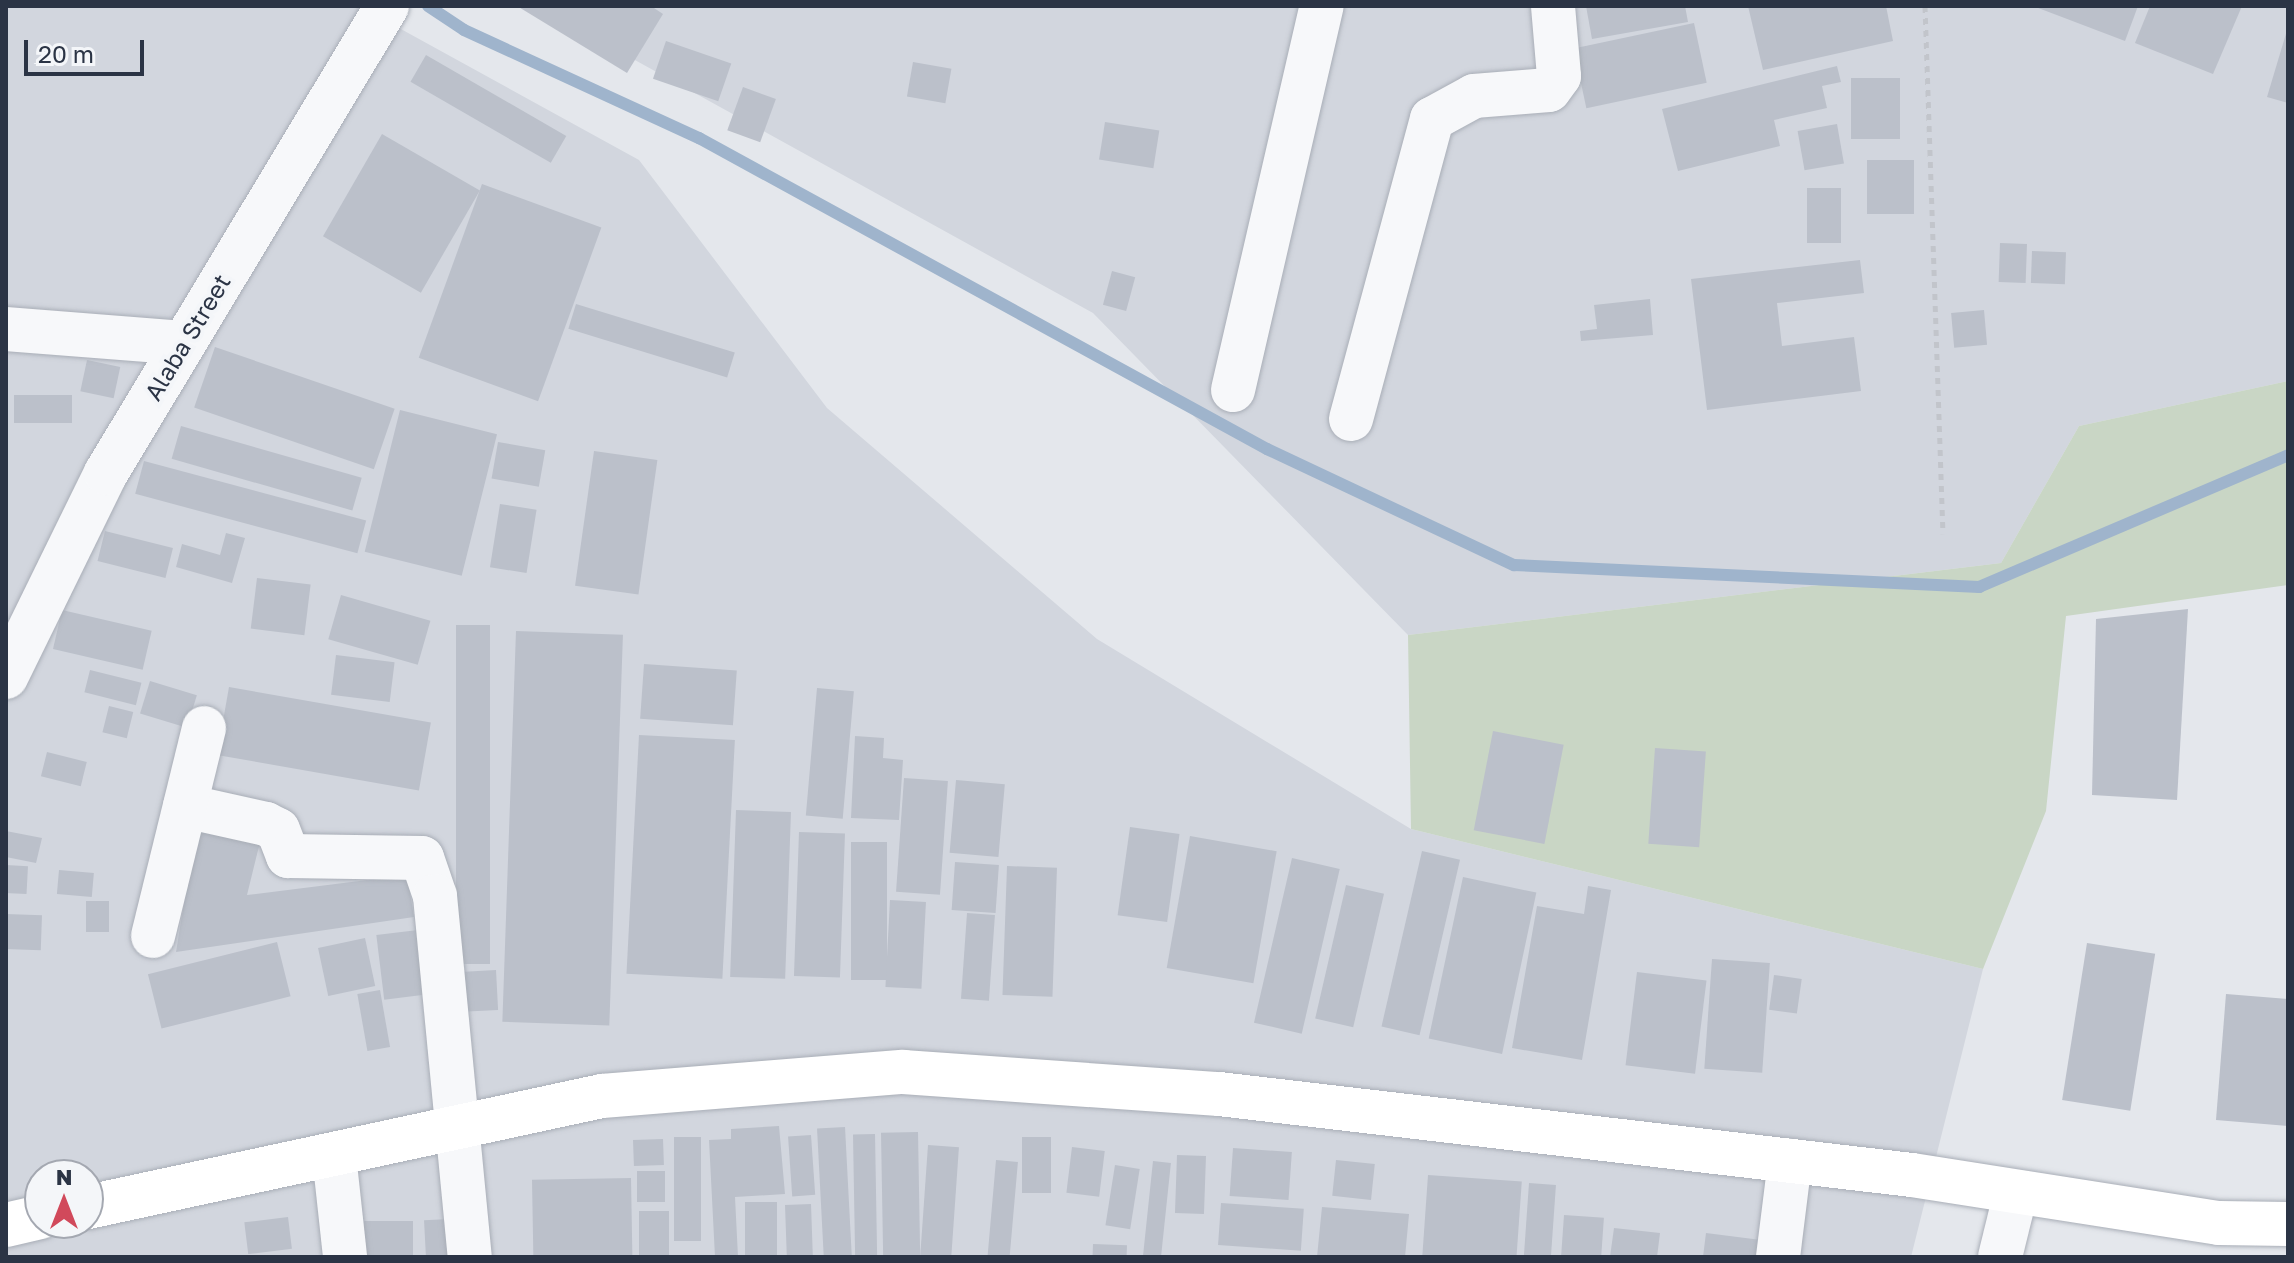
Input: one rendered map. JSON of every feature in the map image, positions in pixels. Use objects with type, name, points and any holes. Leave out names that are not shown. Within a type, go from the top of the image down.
[{"type":"main road","points":[[104,1204],[334,1155],[459,1122],[602,1096],[903,1072],[1219,1094],[1912,1175],[2001,1194],[2219,1223],[2288,1224]]},
{"type":"street","points":[[1233,390],[1322,6]]},
{"type":"street","points":[[1351,419],[1432,119],[1474,96],[1549,90],[1559,76],[1553,6]]},
{"type":"street","name":"Alaba Street","points":[[6,677],[106,473],[386,7]]},
{"type":"street","points":[[6,329],[183,343]]},
{"type":"street","points":[[153,936],[204,728]]},
{"type":"street","points":[[185,806],[266,824],[278,830],[288,856],[422,858],[435,896],[470,1257]]},
{"type":"street","points":[[334,1155],[345,1257]]},
{"type":"street","points":[[1778,1257],[1790,1161]]},
{"type":"street","points":[[2000,1257],[2001,1194]]},
{"type":"path","points":[[1925,6],[1943,534]]},
{"type":"shaded area","points":[[6,6],[359,6],[639,160],[827,408],[1097,639],[1411,829],[1983,969],[1911,1257],[6,1257]]},
{"type":"shaded area","points":[[537,6],[2288,6],[2288,381],[2079,426],[2001,563],[1408,635],[1093,313]]},
{"type":"green space","points":[[2288,381],[2288,585],[2066,616],[2046,811],[1983,969],[1411,829],[1408,635],[2001,563],[2079,426]]},
{"type":"building","points":[[517,6],[651,6],[663,14],[627,73]]},
{"type":"building","points":[[1586,6],[1685,6],[1688,22],[1592,39]]},
{"type":"building","points":[[1748,6],[1886,6],[1893,41],[1763,70]]},
{"type":"building","points":[[2033,6],[2138,6],[2125,41]]},
{"type":"building","points":[[2150,6],[2242,6],[2213,74],[2135,43]]},
{"type":"building","points":[[1694,23],[1707,83],[1586,108],[1574,49]]},
{"type":"building","points":[[2288,27],[2288,103],[2267,97]]},
{"type":"building","points":[[666,41],[731,63],[718,101],[653,79]]},
{"type":"building","points":[[426,55],[566,136],[551,163],[410,82]]},
{"type":"building","points":[[913,62],[951,69],[945,103],[907,96]]},
{"type":"building","points":[[1837,66],[1841,82],[1822,86],[1827,108],[1774,120],[1780,146],[1678,171],[1662,109]]},
{"type":"building","points":[[1851,78],[1900,78],[1900,139],[1851,139]]},
{"type":"building","points":[[743,87],[776,99],[760,142],[727,130]]},
{"type":"building","points":[[1105,122],[1159,131],[1153,168],[1099,160]]},
{"type":"building","points":[[1837,124],[1844,163],[1805,170],[1798,131]]},
{"type":"building","points":[[382,134],[480,190],[421,293],[323,236]]},
{"type":"building","points":[[1867,160],[1914,160],[1914,214],[1867,214]]},
{"type":"building","points":[[482,184],[601,227],[538,401],[419,358]]},
{"type":"building","points":[[1807,188],[1841,188],[1841,243],[1807,243]]},
{"type":"building","points":[[2000,243],[2027,244],[2026,283],[1999,282]]},
{"type":"building","points":[[2032,251],[2066,252],[2065,284],[2031,283]]},
{"type":"building","points":[[1860,260],[1864,293],[1777,303],[1782,346],[1854,337],[1861,391],[1707,410],[1691,279]]},
{"type":"building","points":[[1112,271],[1135,277],[1126,311],[1103,305]]},
{"type":"building","points":[[1650,299],[1653,335],[1581,341],[1580,331],[1597,329],[1594,305]]},
{"type":"building","points":[[576,304],[735,353],[727,377],[568,329]]},
{"type":"building","points":[[1984,310],[1987,345],[1954,348],[1951,313]]},
{"type":"building","points":[[215,347],[395,409],[374,469],[194,408]]},
{"type":"building","points":[[87,360],[120,367],[114,398],[80,391]]},
{"type":"building","points":[[14,395],[72,395],[72,423],[14,423]]},
{"type":"building","points":[[400,410],[497,434],[462,576],[365,552]]},
{"type":"building","points":[[181,426],[362,478],[352,511],[172,459]]},
{"type":"building","points":[[498,442],[545,450],[539,487],[492,478]]},
{"type":"building","points":[[594,451],[657,460],[638,595],[575,586]]},
{"type":"building","points":[[144,461],[366,521],[357,553],[135,494]]},
{"type":"building","points":[[500,504],[537,510],[527,573],[490,567]]},
{"type":"building","points":[[105,531],[173,548],[165,578],[98,561]]},
{"type":"building","points":[[226,533],[245,538],[232,583],[176,567],[182,544],[220,555]]},
{"type":"building","points":[[257,578],[311,585],[304,635],[251,629]]},
{"type":"building","points":[[341,595],[430,621],[418,665],[328,639]]},
{"type":"building","points":[[2188,609],[2177,800],[2092,795],[2096,619]]},
{"type":"building","points":[[62,610],[152,631],[143,670],[53,649]]},
{"type":"building","points":[[456,625],[490,625],[490,964],[456,964]]},
{"type":"building","points":[[516,631],[623,635],[609,1025],[502,1022]]},
{"type":"building","points":[[336,655],[395,662],[390,702],[331,695]]},
{"type":"building","points":[[644,664],[737,670],[733,725],[640,719]]},
{"type":"building","points":[[90,670],[141,683],[136,705],[84,692]]},
{"type":"building","points":[[150,681],[197,695],[187,728],[140,714]]},
{"type":"building","points":[[229,687],[431,723],[419,791],[217,755]]},
{"type":"building","points":[[817,688],[854,691],[843,819],[806,816]]},
{"type":"building","points":[[109,706],[133,712],[127,738],[102,732]]},
{"type":"building","points":[[1493,731],[1564,745],[1544,844],[1474,830]]},
{"type":"building","points":[[639,735],[735,740],[722,979],[626,974]]},
{"type":"building","points":[[855,736],[884,738],[883,758],[903,760],[899,820],[851,818]]},
{"type":"building","points":[[1655,748],[1706,752],[1699,847],[1648,844]]},
{"type":"building","points":[[47,752],[87,762],[81,786],[41,776]]},
{"type":"building","points":[[904,778],[948,781],[940,895],[896,892]]},
{"type":"building","points":[[956,780],[1005,784],[998,857],[950,853]]},
{"type":"building","points":[[736,810],[791,812],[785,979],[730,977]]},
{"type":"building","points":[[1130,827],[1180,834],[1167,922],[1118,915]]},
{"type":"building","points":[[196,828],[260,842],[247,895],[407,875],[414,917],[176,952]]},
{"type":"building","points":[[6,831],[42,838],[36,863],[6,857]]},
{"type":"building","points":[[799,832],[845,834],[840,978],[794,976]]},
{"type":"building","points":[[1190,836],[1277,851],[1253,983],[1167,968]]},
{"type":"building","points":[[851,842],[887,842],[887,980],[851,980]]},
{"type":"building","points":[[1422,851],[1460,860],[1420,1035],[1382,1026]]},
{"type":"building","points":[[1292,858],[1340,869],[1302,1034],[1254,1023]]},
{"type":"building","points":[[955,862],[999,865],[996,913],[952,910]]},
{"type":"building","points":[[6,865],[28,866],[27,894],[6,893]]},
{"type":"building","points":[[1007,866],[1057,868],[1052,997],[1002,995]]},
{"type":"building","points":[[59,870],[94,873],[92,897],[57,894]]},
{"type":"building","points":[[1463,877],[1536,893],[1502,1054],[1429,1038]]},
{"type":"building","points":[[1346,885],[1384,894],[1353,1027],[1315,1018]]},
{"type":"building","points":[[1588,886],[1611,890],[1582,1060],[1512,1048],[1537,906],[1584,914]]},
{"type":"building","points":[[890,900],[926,902],[921,989],[885,987]]},
{"type":"building","points":[[86,901],[109,901],[109,932],[86,932]]},
{"type":"building","points":[[967,913],[995,915],[989,1001],[961,999]]},
{"type":"building","points":[[6,914],[42,915],[41,950],[6,949]]},
{"type":"building","points":[[418,930],[426,995],[384,1000],[376,935]]},
{"type":"building","points":[[365,938],[375,986],[328,996],[318,948]]},
{"type":"building","points":[[277,942],[291,996],[161,1029],[148,974]]},
{"type":"building","points":[[2087,943],[2155,954],[2130,1111],[2062,1100]]},
{"type":"building","points":[[1712,959],[1770,963],[1762,1073],[1704,1069]]},
{"type":"building","points":[[496,970],[498,1010],[462,1012],[460,972]]},
{"type":"building","points":[[1637,972],[1706,981],[1695,1074],[1626,1065]]},
{"type":"building","points":[[1774,975],[1802,979],[1797,1014],[1769,1010]]},
{"type":"building","points":[[380,990],[390,1047],[367,1051],[357,994]]},
{"type":"building","points":[[2226,994],[2288,999],[2288,1126],[2216,1120]]},
{"type":"building","points":[[779,1126],[785,1194],[735,1197],[738,1257],[715,1257],[709,1140],[731,1139],[731,1129]]},
{"type":"building","points":[[845,1127],[852,1257],[824,1257],[817,1128]]},
{"type":"building","points":[[918,1132],[920,1257],[883,1257],[881,1133]]},
{"type":"building","points":[[853,1134],[875,1134],[877,1257],[855,1257]]},
{"type":"building","points":[[811,1135],[815,1195],[792,1196],[788,1137]]},
{"type":"building","points":[[674,1137],[701,1137],[701,1241],[674,1241]]},
{"type":"building","points":[[1022,1137],[1051,1137],[1051,1193],[1022,1193]]},
{"type":"building","points":[[663,1139],[664,1165],[634,1166],[633,1140]]},
{"type":"building","points":[[928,1145],[959,1147],[951,1257],[920,1257]]},
{"type":"building","points":[[1072,1147],[1105,1151],[1099,1197],[1066,1193]]},
{"type":"building","points":[[1233,1148],[1292,1152],[1289,1200],[1230,1196]]},
{"type":"building","points":[[1177,1155],[1206,1156],[1204,1214],[1175,1213]]},
{"type":"building","points":[[996,1160],[1018,1162],[1010,1257],[988,1257]]},
{"type":"building","points":[[1336,1160],[1375,1164],[1371,1200],[1332,1196]]},
{"type":"building","points":[[1153,1161],[1171,1163],[1161,1257],[1143,1256]]},
{"type":"building","points":[[1115,1165],[1140,1169],[1130,1229],[1105,1225]]},
{"type":"building","points":[[637,1171],[665,1171],[665,1202],[637,1202]]},
{"type":"building","points":[[1428,1175],[1522,1182],[1516,1257],[1422,1257]]},
{"type":"building","points":[[631,1178],[632,1257],[533,1257],[532,1180]]},
{"type":"building","points":[[1529,1183],[1556,1185],[1551,1257],[1524,1257]]},
{"type":"building","points":[[745,1202],[777,1202],[777,1257],[745,1257]]},
{"type":"building","points":[[1221,1203],[1304,1209],[1301,1251],[1218,1245]]},
{"type":"building","points":[[811,1204],[813,1257],[787,1257],[785,1205]]},
{"type":"building","points":[[1322,1207],[1409,1214],[1405,1257],[1317,1257]]},
{"type":"building","points":[[639,1211],[669,1211],[669,1257],[639,1257]]},
{"type":"building","points":[[1564,1215],[1604,1218],[1601,1257],[1561,1257]]},
{"type":"building","points":[[288,1217],[292,1249],[248,1254],[244,1222]]},
{"type":"building","points":[[450,1219],[452,1257],[426,1257],[424,1220]]},
{"type":"building","points":[[364,1221],[413,1221],[413,1257],[364,1257]]},
{"type":"building","points":[[1614,1228],[1660,1233],[1657,1257],[1610,1257]]},
{"type":"building","points":[[1706,1233],[1761,1240],[1759,1257],[1703,1257]]},
{"type":"building","points":[[1093,1244],[1127,1245],[1127,1257],[1093,1257]]},
{"type":"waterway","points":[[428,6],[464,30],[699,138],[1267,449],[1514,565],[1979,587],[2288,455]]}]
